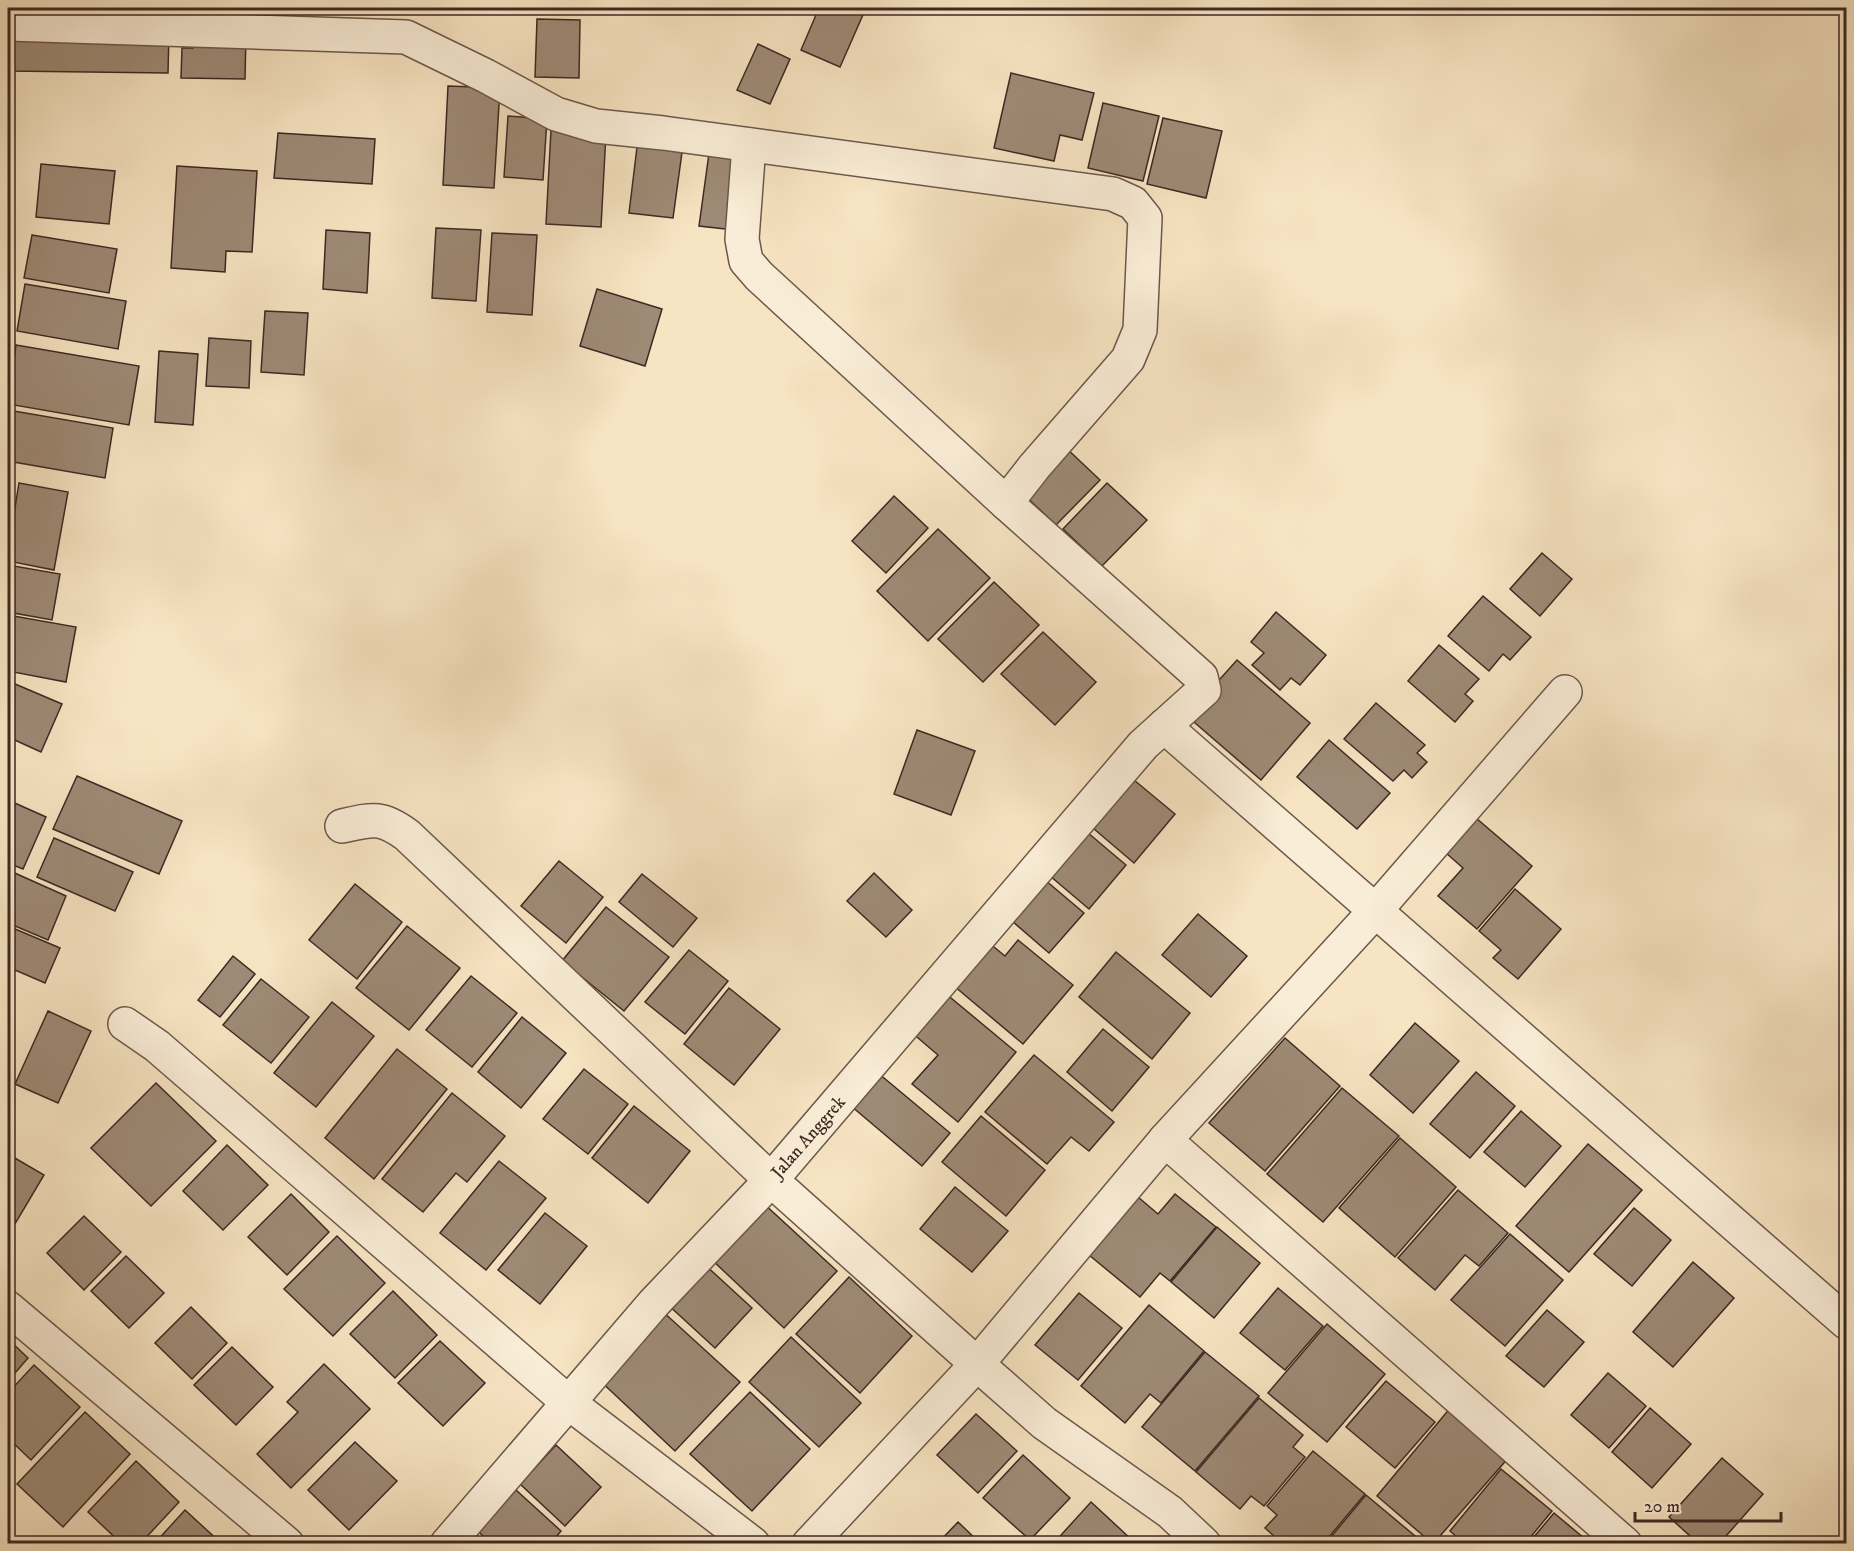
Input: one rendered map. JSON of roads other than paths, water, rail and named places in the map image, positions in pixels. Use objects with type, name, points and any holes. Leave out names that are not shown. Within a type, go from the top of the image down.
[{"type":"street","points":[[8,24],[406,37],[459,62],[556,114],[596,126],[749,145],[1113,194],[1133,203],[1144,218],[1140,330],[1128,359],[1034,466],[1006,503],[759,276],[746,261],[742,239],[749,145]]},
{"type":"street","name":"Jalan Anggrek","points":[[447,1544],[654,1304],[771,1180],[1143,745],[1204,690],[1201,677],[1006,503]]},
{"type":"street","points":[[809,1544],[977,1364],[1165,1140],[1376,910],[1565,692]]},
{"type":"street","points":[[1164,726],[1846,1322]]},
{"type":"street","points":[[342,826],[373,819],[392,824],[407,836],[771,1180],[1044,1424],[1170,1512],[1204,1544]]},
{"type":"street","points":[[125,1024],[157,1046],[569,1402],[753,1544]]},
{"type":"street","points":[[1165,1140],[1625,1544]]},
{"type":"street","points":[[8,1308],[287,1544]]}]
